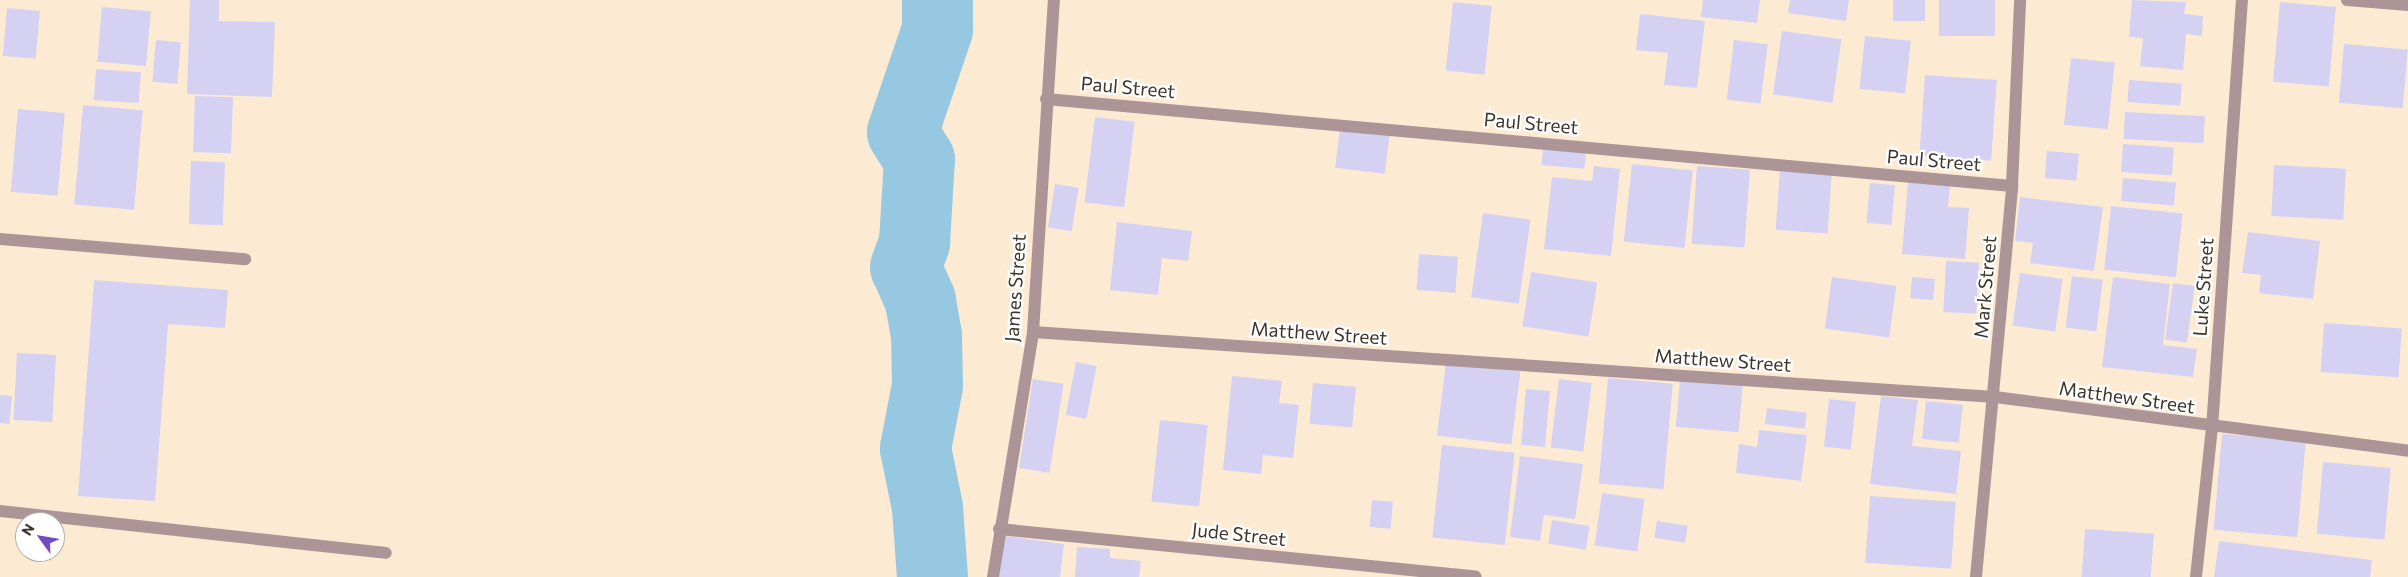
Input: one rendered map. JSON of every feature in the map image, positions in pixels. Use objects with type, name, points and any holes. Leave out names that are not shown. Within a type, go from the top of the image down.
[{"type":"street","name":"James Street","points":[[993,577],[999,528],[1033,332],[1046,99],[1054,0]]},
{"type":"street","name":"Mark Street","points":[[1976,577],[1995,397],[2012,186],[2020,0]]},
{"type":"street","name":"Luke Street","points":[[2196,577],[2212,428],[2242,0]]},
{"type":"street","points":[[2347,0],[2408,4]]},
{"type":"street","name":"Paul Street","points":[[1046,99],[2012,186]]},
{"type":"street","points":[[0,239],[245,259]]},
{"type":"street","name":"Matthew Street","points":[[1033,332],[1995,397],[2212,428],[2408,451]]},
{"type":"street","points":[[0,511],[386,553]]},
{"type":"street","name":"Jude Street","points":[[999,528],[1476,577]]},
{"type":"building","points":[[190,0],[219,0],[219,21],[275,22],[272,97],[187,94]]},
{"type":"building","points":[[1703,0],[1760,0],[1757,23],[1701,17]]},
{"type":"building","points":[[1790,0],[1849,0],[1846,21],[1788,13]]},
{"type":"building","points":[[1893,0],[1925,0],[1925,21],[1893,21]]},
{"type":"building","points":[[1939,0],[1995,0],[1995,36],[1939,36]]},
{"type":"building","points":[[2132,0],[2186,2],[2184,14],[2203,16],[2202,36],[2186,34],[2183,70],[2140,66],[2143,38],[2129,37]]},
{"type":"building","points":[[1453,2],[1492,6],[1485,75],[1446,71]]},
{"type":"building","points":[[2280,2],[2336,7],[2329,87],[2273,82]]},
{"type":"building","points":[[102,7],[151,11],[146,66],[97,62]]},
{"type":"building","points":[[7,8],[40,11],[36,59],[3,56]]},
{"type":"building","points":[[1640,14],[1705,21],[1697,88],[1664,85],[1668,53],[1636,50]]},
{"type":"building","points":[[1782,31],[1841,39],[1833,103],[1773,94]]},
{"type":"building","points":[[1865,36],[1911,41],[1905,94],[1859,89]]},
{"type":"building","points":[[156,40],[181,42],[177,84],[152,82]]},
{"type":"building","points":[[1734,40],[1768,44],[1760,104],[1727,100]]},
{"type":"building","points":[[2344,44],[2408,50],[2403,108],[2339,103]]},
{"type":"building","points":[[2071,58],[2115,63],[2108,129],[2064,125]]},
{"type":"building","points":[[96,69],[141,72],[139,103],[94,100]]},
{"type":"building","points":[[1925,75],[1997,80],[1991,161],[1919,156]]},
{"type":"building","points":[[2129,80],[2182,84],[2180,106],[2127,102]]},
{"type":"building","points":[[195,96],[233,97],[231,153],[193,152]]},
{"type":"building","points":[[83,105],[143,110],[134,210],[74,205]]},
{"type":"building","points":[[18,109],[65,113],[58,196],[11,192]]},
{"type":"building","points":[[2125,112],[2205,116],[2203,143],[2124,139]]},
{"type":"building","points":[[1095,117],[1135,122],[1124,207],[1085,202]]},
{"type":"building","points":[[1340,128],[1390,134],[1385,174],[1335,168]]},
{"type":"building","points":[[2123,144],[2174,148],[2172,175],[2121,172]]},
{"type":"building","points":[[1543,148],[1586,152],[1584,169],[1542,165]]},
{"type":"building","points":[[2047,151],[2079,154],[2077,181],[2045,178]]},
{"type":"building","points":[[191,161],[225,162],[223,225],[189,224]]},
{"type":"building","points":[[1632,164],[1693,170],[1685,248],[1624,242]]},
{"type":"building","points":[[2274,165],[2346,169],[2343,220],[2271,216]]},
{"type":"building","points":[[1594,166],[1620,169],[1611,256],[1544,249],[1552,177],[1592,181]]},
{"type":"building","points":[[1697,166],[1750,170],[1744,248],[1692,244]]},
{"type":"building","points":[[1780,168],[1832,172],[1828,233],[1776,230]]},
{"type":"building","points":[[2123,178],[2176,183],[2174,206],[2121,201]]},
{"type":"building","points":[[1908,181],[1950,185],[1948,207],[1969,208],[1965,259],[1902,254]]},
{"type":"building","points":[[1870,183],[1895,185],[1891,225],[1867,223]]},
{"type":"building","points":[[1055,184],[1079,188],[1072,231],[1048,227]]},
{"type":"building","points":[[2020,197],[2103,207],[2094,271],[2030,263],[2033,243],[2015,241]]},
{"type":"building","points":[[2111,206],[2183,214],[2176,277],[2104,270]]},
{"type":"building","points":[[1483,213],[1531,220],[1519,304],[1471,297]]},
{"type":"building","points":[[1117,222],[1192,231],[1188,261],[1162,258],[1158,295],[1110,290]]},
{"type":"building","points":[[2248,232],[2320,241],[2313,299],[2259,293],[2261,275],[2242,273]]},
{"type":"building","points":[[1419,254],[1458,257],[1455,293],[1416,290]]},
{"type":"building","points":[[1946,261],[1979,263],[1976,314],[1943,312]]},
{"type":"building","points":[[1531,272],[1597,282],[1589,337],[1522,326]]},
{"type":"building","points":[[2020,273],[2063,279],[2055,331],[2013,325]]},
{"type":"building","points":[[2072,276],[2103,280],[2096,331],[2066,328]]},
{"type":"building","points":[[1832,277],[1896,286],[1889,338],[1825,328]]},
{"type":"building","points":[[1912,277],[1935,279],[1933,300],[1910,298]]},
{"type":"building","points":[[2113,277],[2170,284],[2163,345],[2197,349],[2193,377],[2102,367]]},
{"type":"building","points":[[94,280],[228,290],[225,328],[168,324],[155,501],[78,496]]},
{"type":"building","points":[[2173,283],[2195,286],[2187,343],[2165,339]]},
{"type":"building","points":[[2324,323],[2402,328],[2398,377],[2321,372]]},
{"type":"building","points":[[17,353],[56,355],[52,422],[13,420]]},
{"type":"building","points":[[1076,362],[1097,366],[1086,419],[1066,415]]},
{"type":"building","points":[[1446,362],[1520,371],[1511,445],[1437,435]]},
{"type":"building","points":[[1232,376],[1282,381],[1279,403],[1299,405],[1293,458],[1263,455],[1261,474],[1223,470]]},
{"type":"building","points":[[1608,378],[1673,384],[1664,489],[1599,484]]},
{"type":"building","points":[[1033,379],[1064,384],[1050,473],[1019,468]]},
{"type":"building","points":[[1559,379],[1592,383],[1583,452],[1551,447]]},
{"type":"building","points":[[1680,379],[1743,384],[1739,432],[1676,427]]},
{"type":"building","points":[[1313,383],[1356,387],[1352,428],[1309,424]]},
{"type":"building","points":[[1526,389],[1550,391],[1545,447],[1521,445]]},
{"type":"building","points":[[0,395],[12,396],[10,424],[0,423]]},
{"type":"building","points":[[1881,396],[1918,400],[1912,446],[1961,451],[1956,494],[1870,484]]},
{"type":"building","points":[[1829,399],[1856,402],[1851,450],[1824,447]]},
{"type":"building","points":[[1926,401],[1963,405],[1959,443],[1922,439]]},
{"type":"building","points":[[1767,408],[1807,413],[1805,429],[1765,424]]},
{"type":"building","points":[[1160,420],[1208,425],[1199,507],[1151,502]]},
{"type":"building","points":[[1759,430],[1807,435],[1801,481],[1736,473],[1739,444],[1757,447]]},
{"type":"building","points":[[2222,434],[2306,441],[2297,537],[2214,530]]},
{"type":"building","points":[[1442,445],[1515,453],[1505,545],[1432,537]]},
{"type":"building","points":[[1520,456],[1583,464],[1575,519],[1544,515],[1540,541],[1510,537]]},
{"type":"building","points":[[2323,462],[2391,468],[2384,540],[2317,534]]},
{"type":"building","points":[[1602,493],[1645,499],[1637,551],[1595,545]]},
{"type":"building","points":[[1870,496],[1956,502],[1951,569],[1865,563]]},
{"type":"building","points":[[1372,500],[1393,502],[1391,529],[1370,527]]},
{"type":"building","points":[[1552,520],[1590,526],[1586,550],[1548,544]]},
{"type":"building","points":[[1657,521],[1688,526],[1685,543],[1654,538]]},
{"type":"building","points":[[2085,529],[2154,534],[2151,577],[2082,577]]},
{"type":"building","points":[[1004,536],[1064,544],[1060,577],[999,577]]},
{"type":"building","points":[[2219,541],[2372,560],[2370,577],[2214,577]]},
{"type":"building","points":[[1077,547],[1110,549],[1110,558],[1141,561],[1139,577],[1075,577]]},
{"type":"waterway","points":[[932,577],[927,507],[915,448],[927,385],[926,335],[920,300],[905,267],[914,242],[919,159],[902,132],[937,29],[937,0]]}]
